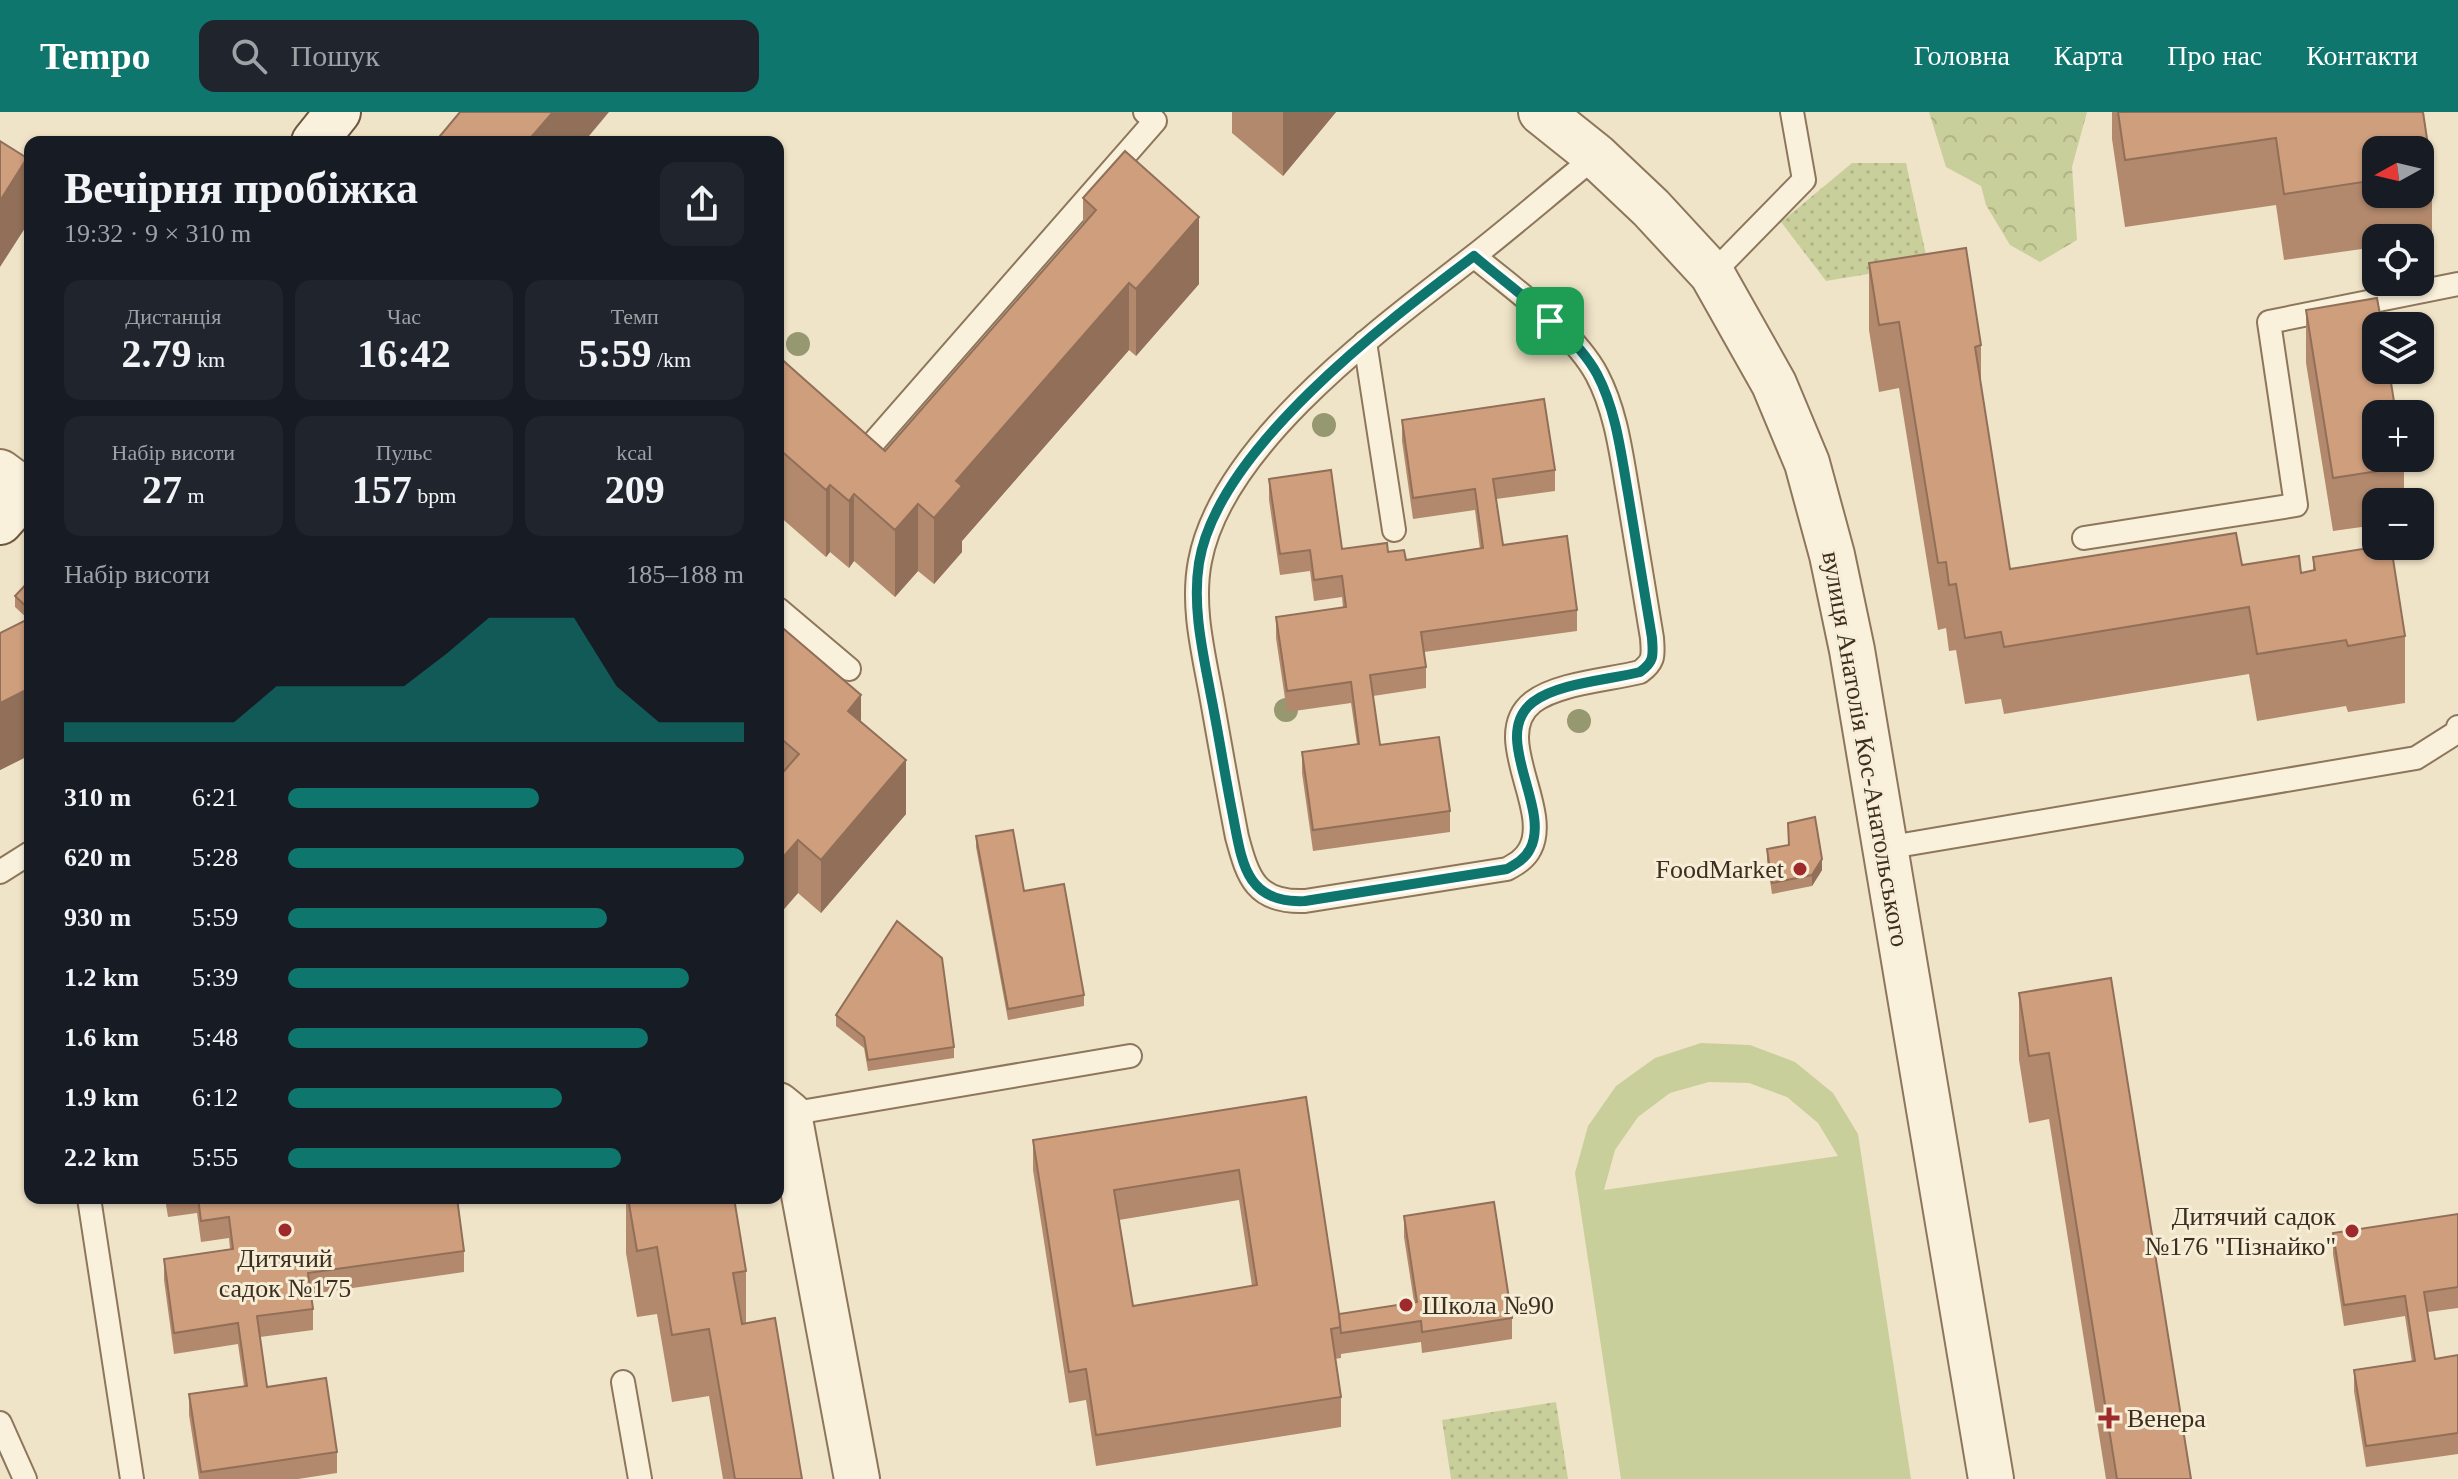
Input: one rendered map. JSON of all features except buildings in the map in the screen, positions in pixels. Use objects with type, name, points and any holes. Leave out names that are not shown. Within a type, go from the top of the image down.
[{"type":"street","points":[[319,136],[338,112]]},
{"type":"street","name":"вулиця Анатолія Кос-Анатольського","points":[[1541,112],[1596,156],[1651,208],[1712,274],[1774,384],[1807,463],[1832,555],[1852,650],[1991,1479]]},
{"type":"street","points":[[784,1109],[857,1479]]},
{"type":"lane","points":[[874,442],[1155,121],[1145,112]]},
{"type":"lane","points":[[1712,274],[1804,180],[1792,112]]},
{"type":"lane","points":[[1474,256],[1550,321],[1578,348],[1596,373],[1609,403],[1619,442],[1653,655],[1649,665],[1640,672],[1550,693],[1524,711],[1519,723],[1518,748],[1536,829],[1531,848],[1521,860],[1507,869],[1287,902],[1259,890],[1244,862],[1237,837],[1199,624],[1199,562],[1207,533],[1222,502],[1245,467],[1280,424],[1365,342],[1596,156]]},
{"type":"lane","points":[[2084,538],[2296,505],[2269,322],[2458,284]]},
{"type":"lane","points":[[1365,342],[1394,530]]},
{"type":"lane","points":[[784,614],[849,669]]},
{"type":"lane","points":[[1885,848],[2416,758],[2457,732],[2458,727]]},
{"type":"lane","points":[[0,872],[24,857]]},
{"type":"lane","points":[[784,1109],[1130,1056]]},
{"type":"lane","points":[[90,1204],[132,1479]]},
{"type":"lane","points":[[623,1382],[640,1479]]},
{"type":"lane","points":[[0,1423],[25,1479]]},
{"type":"green space","points":[[1929,112],[2087,112],[2072,167],[2077,240],[2040,262],[2010,245],[1986,205],[1981,186],[1946,167]]},
{"type":"green space","points":[[1852,163],[1906,163],[1928,264],[1826,281],[1781,222]]},
{"type":"green space","points":[[1701,1043],[1750,1045],[1795,1062],[1833,1093],[1858,1134],[1911,1479],[1621,1479],[1575,1173],[1588,1126],[1616,1086],[1655,1058]],"holes":[[[1709,1082],[1749,1083],[1787,1097],[1818,1123],[1838,1156],[1604,1190],[1615,1150],[1638,1117],[1670,1093]]]},
{"type":"green space","points":[[1556,1402],[1568,1479],[1451,1479],[1442,1420]]},
{"type":"place","name":"FoodMarket","points":[[1800,869]]},
{"type":"place","name":"Дитячий садок №175","points":[[285,1230]]},
{"type":"place","name":"Дитячий садок №176 \"Пізнайко\"","points":[[2352,1231]]},
{"type":"place","name":"Школа №90","points":[[1406,1305]]},
{"type":"place","name":"Венера","points":[[2109,1418]]},
{"type":"route","points":[[1474,256],[1550,321],[1578,348],[1596,373],[1609,403],[1619,442],[1652,638],[1653,655],[1649,665],[1640,672],[1550,693],[1524,711],[1519,723],[1518,748],[1536,829],[1531,848],[1521,860],[1507,869],[1305,901],[1287,902],[1269,896],[1259,890],[1252,879],[1237,837],[1199,624],[1199,562],[1207,533],[1222,502],[1245,467],[1280,424],[1324,379],[1373,334],[1474,256]]}]
